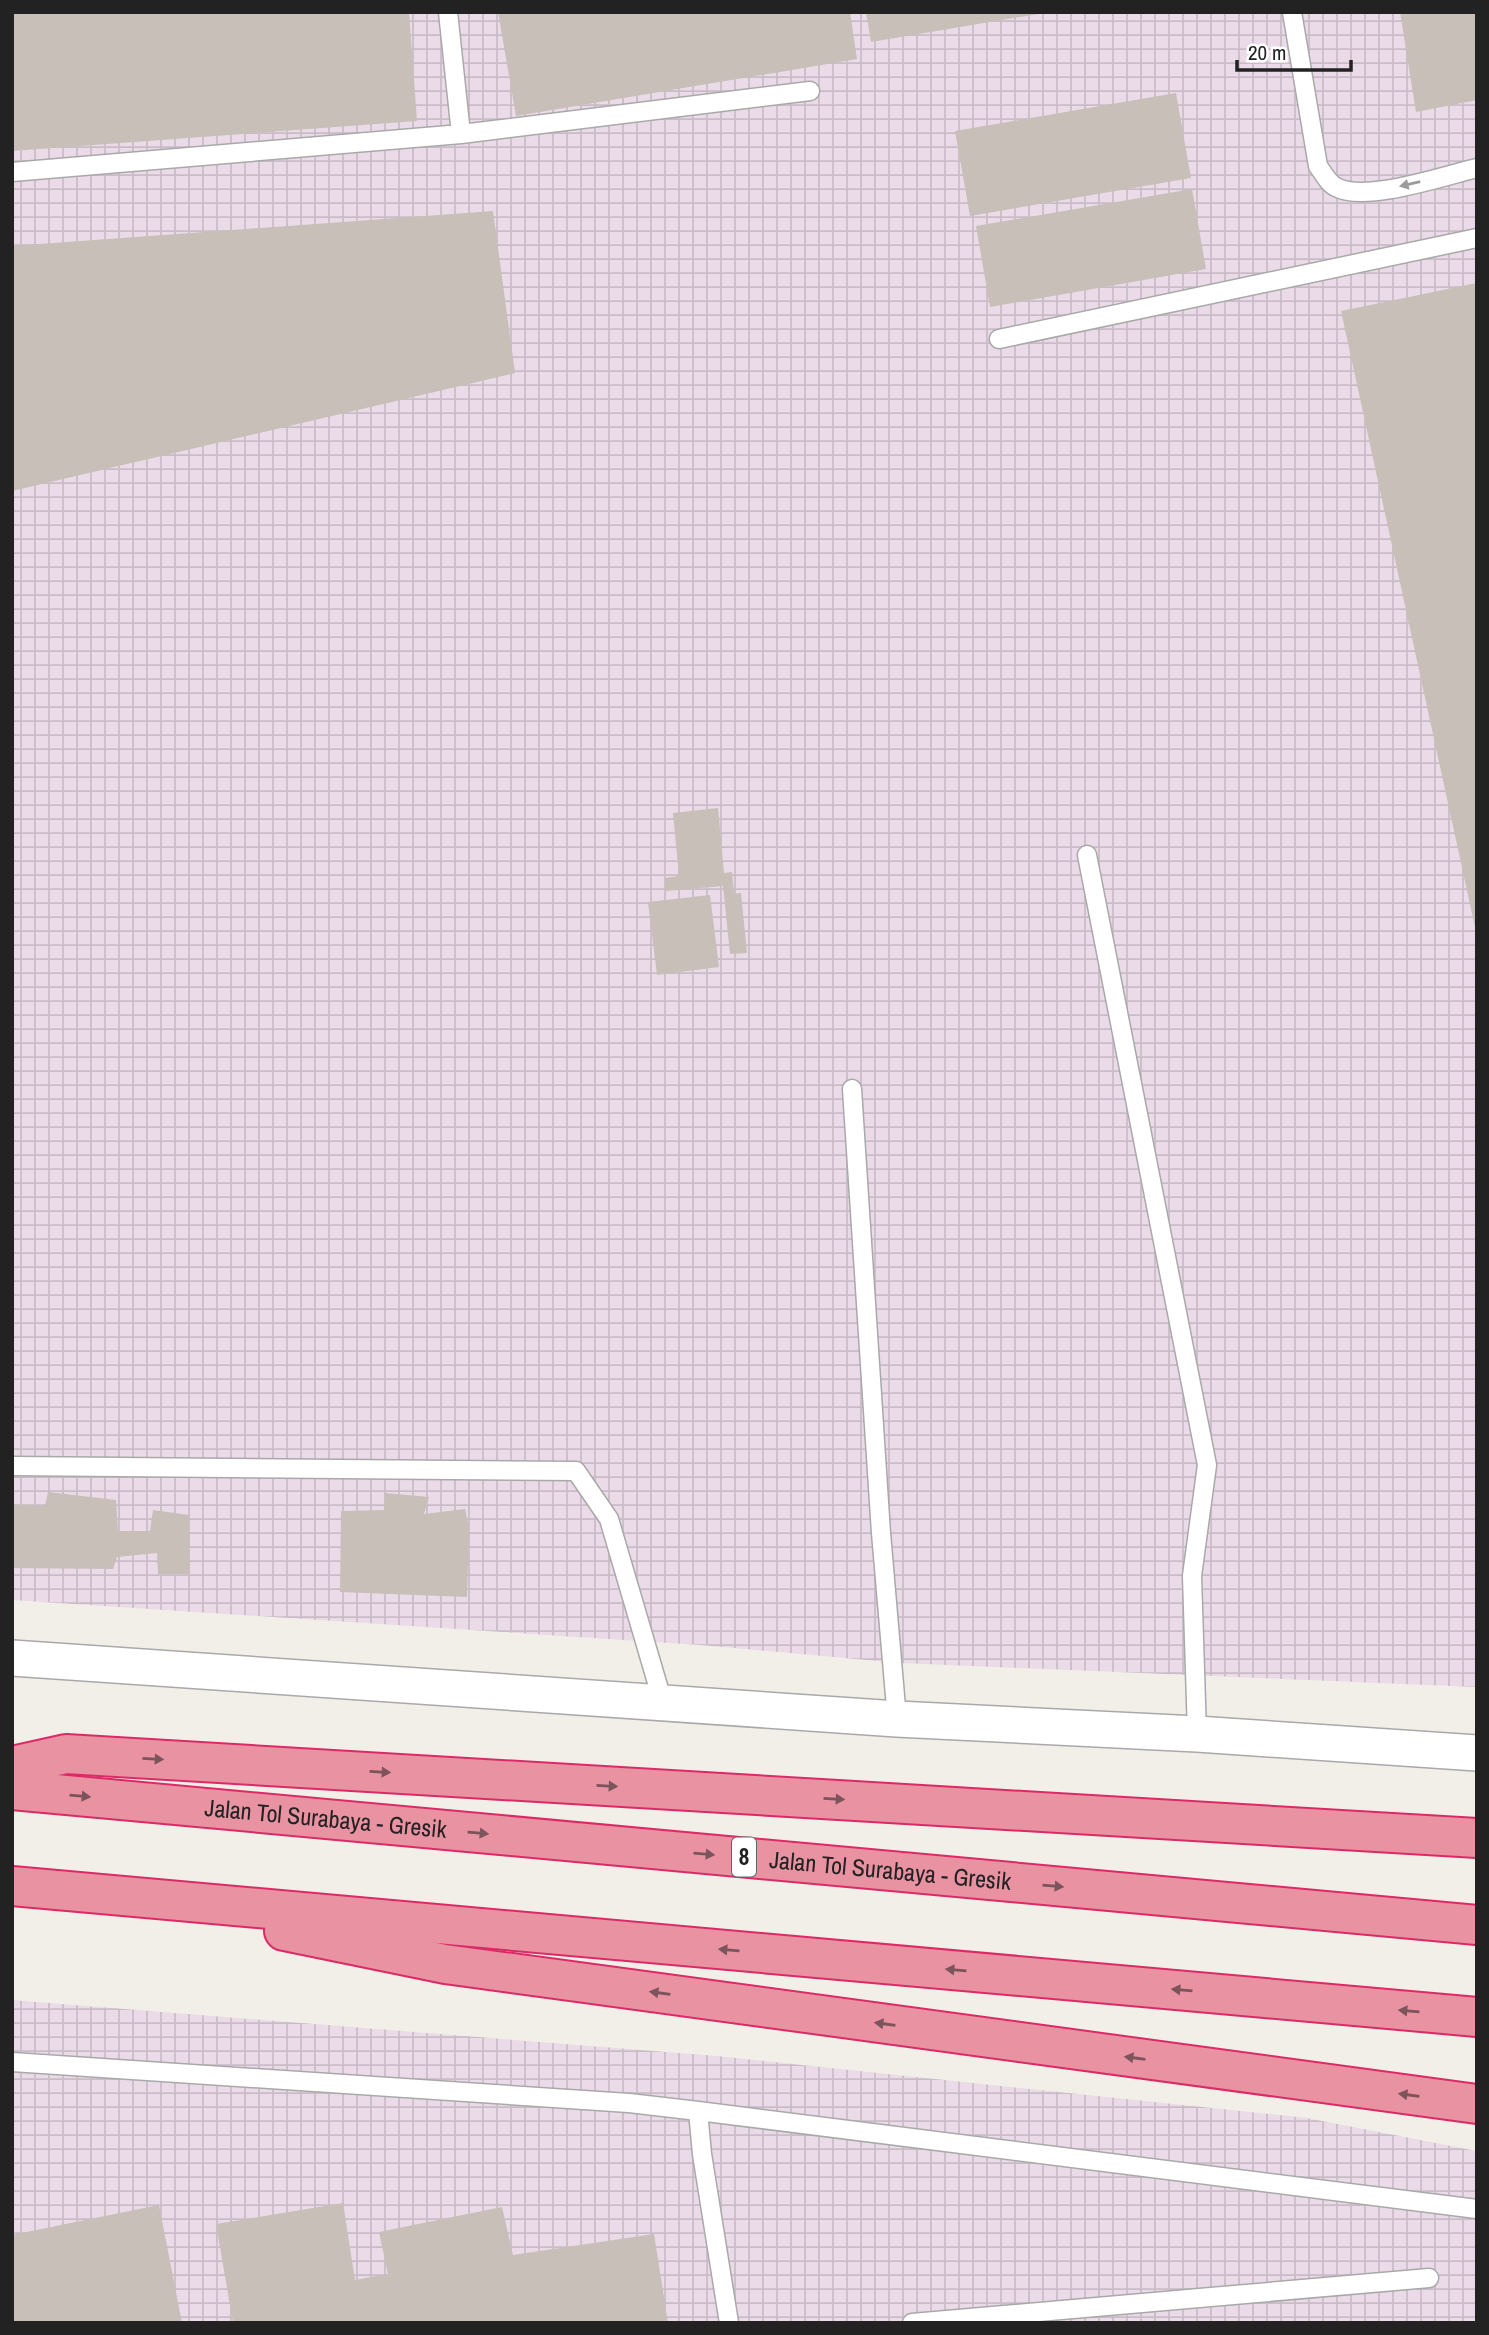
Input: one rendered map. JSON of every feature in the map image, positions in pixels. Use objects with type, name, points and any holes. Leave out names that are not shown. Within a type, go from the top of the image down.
[{"type":"highway","points":[[12,1766],[66,1754],[1473,1837]]},
{"type":"highway","name":"Jalan Tol Surabaya - Gresik","points":[[12,1790],[1477,1925]]},
{"type":"highway","points":[[12,1886],[1477,2017]]},
{"type":"highway","points":[[103,1893],[445,1964],[1477,2104]]},
{"type":"street","points":[[12,1658],[897,1719],[1197,1734],[1477,1753]]},
{"type":"lane","points":[[448,12],[461,134]]},
{"type":"lane","points":[[1292,12],[1318,166],[1333,186],[1351,193],[1371,193],[1477,168]]},
{"type":"lane","points":[[12,172],[461,134],[810,91]]},
{"type":"lane","points":[[999,339],[1477,238]]},
{"type":"lane","points":[[1087,855],[1207,1465],[1192,1576],[1197,1734]]},
{"type":"lane","points":[[852,1089],[880,1519],[897,1719]]},
{"type":"lane","points":[[12,1466],[576,1471],[609,1519],[663,1703]]},
{"type":"lane","points":[[12,2062],[629,2103],[1477,2209]]},
{"type":"lane","points":[[698,2111],[702,2154],[729,2323]]},
{"type":"lane","points":[[912,2323],[1429,2278]]},
{"type":"shaded area","points":[[12,12],[1477,12],[1477,1687],[900,1663],[700,1645],[12,1600]]},
{"type":"shaded area","points":[[12,2000],[717,2056],[1307,2118],[1477,2151],[1477,2323],[12,2323]]},
{"type":"building","points":[[12,12],[409,12],[417,121],[12,151]]},
{"type":"building","points":[[498,12],[850,12],[857,59],[516,116]]},
{"type":"building","points":[[866,12],[1038,12],[1038,14],[871,42]]},
{"type":"building","points":[[1400,12],[1477,12],[1477,100],[1416,112]]},
{"type":"building","points":[[1176,93],[1191,178],[970,216],[955,131]]},
{"type":"building","points":[[1192,189],[1206,269],[990,307],[976,226]]},
{"type":"building","points":[[493,211],[515,373],[12,491],[12,246]]},
{"type":"building","points":[[1477,283],[1477,932],[1476,932],[1341,311]]},
{"type":"building","points":[[718,808],[724,873],[732,872],[734,894],[741,893],[747,953],[730,954],[723,886],[666,891],[665,878],[679,876],[673,813]]},
{"type":"building","points":[[710,895],[719,967],[657,975],[648,902]]},
{"type":"building","points":[[48,1492],[116,1500],[118,1531],[150,1531],[153,1510],[189,1515],[190,1574],[158,1574],[157,1553],[117,1557],[113,1569],[12,1568],[12,1504],[45,1506]]},
{"type":"building","points":[[385,1493],[429,1497],[424,1514],[465,1509],[469,1528],[467,1597],[340,1592],[341,1511],[384,1510]]},
{"type":"building","points":[[343,2203],[355,2280],[388,2274],[379,2232],[502,2207],[513,2255],[654,2234],[668,2323],[233,2323],[216,2224]]},
{"type":"building","points":[[159,2205],[182,2323],[12,2323],[12,2235]]}]
